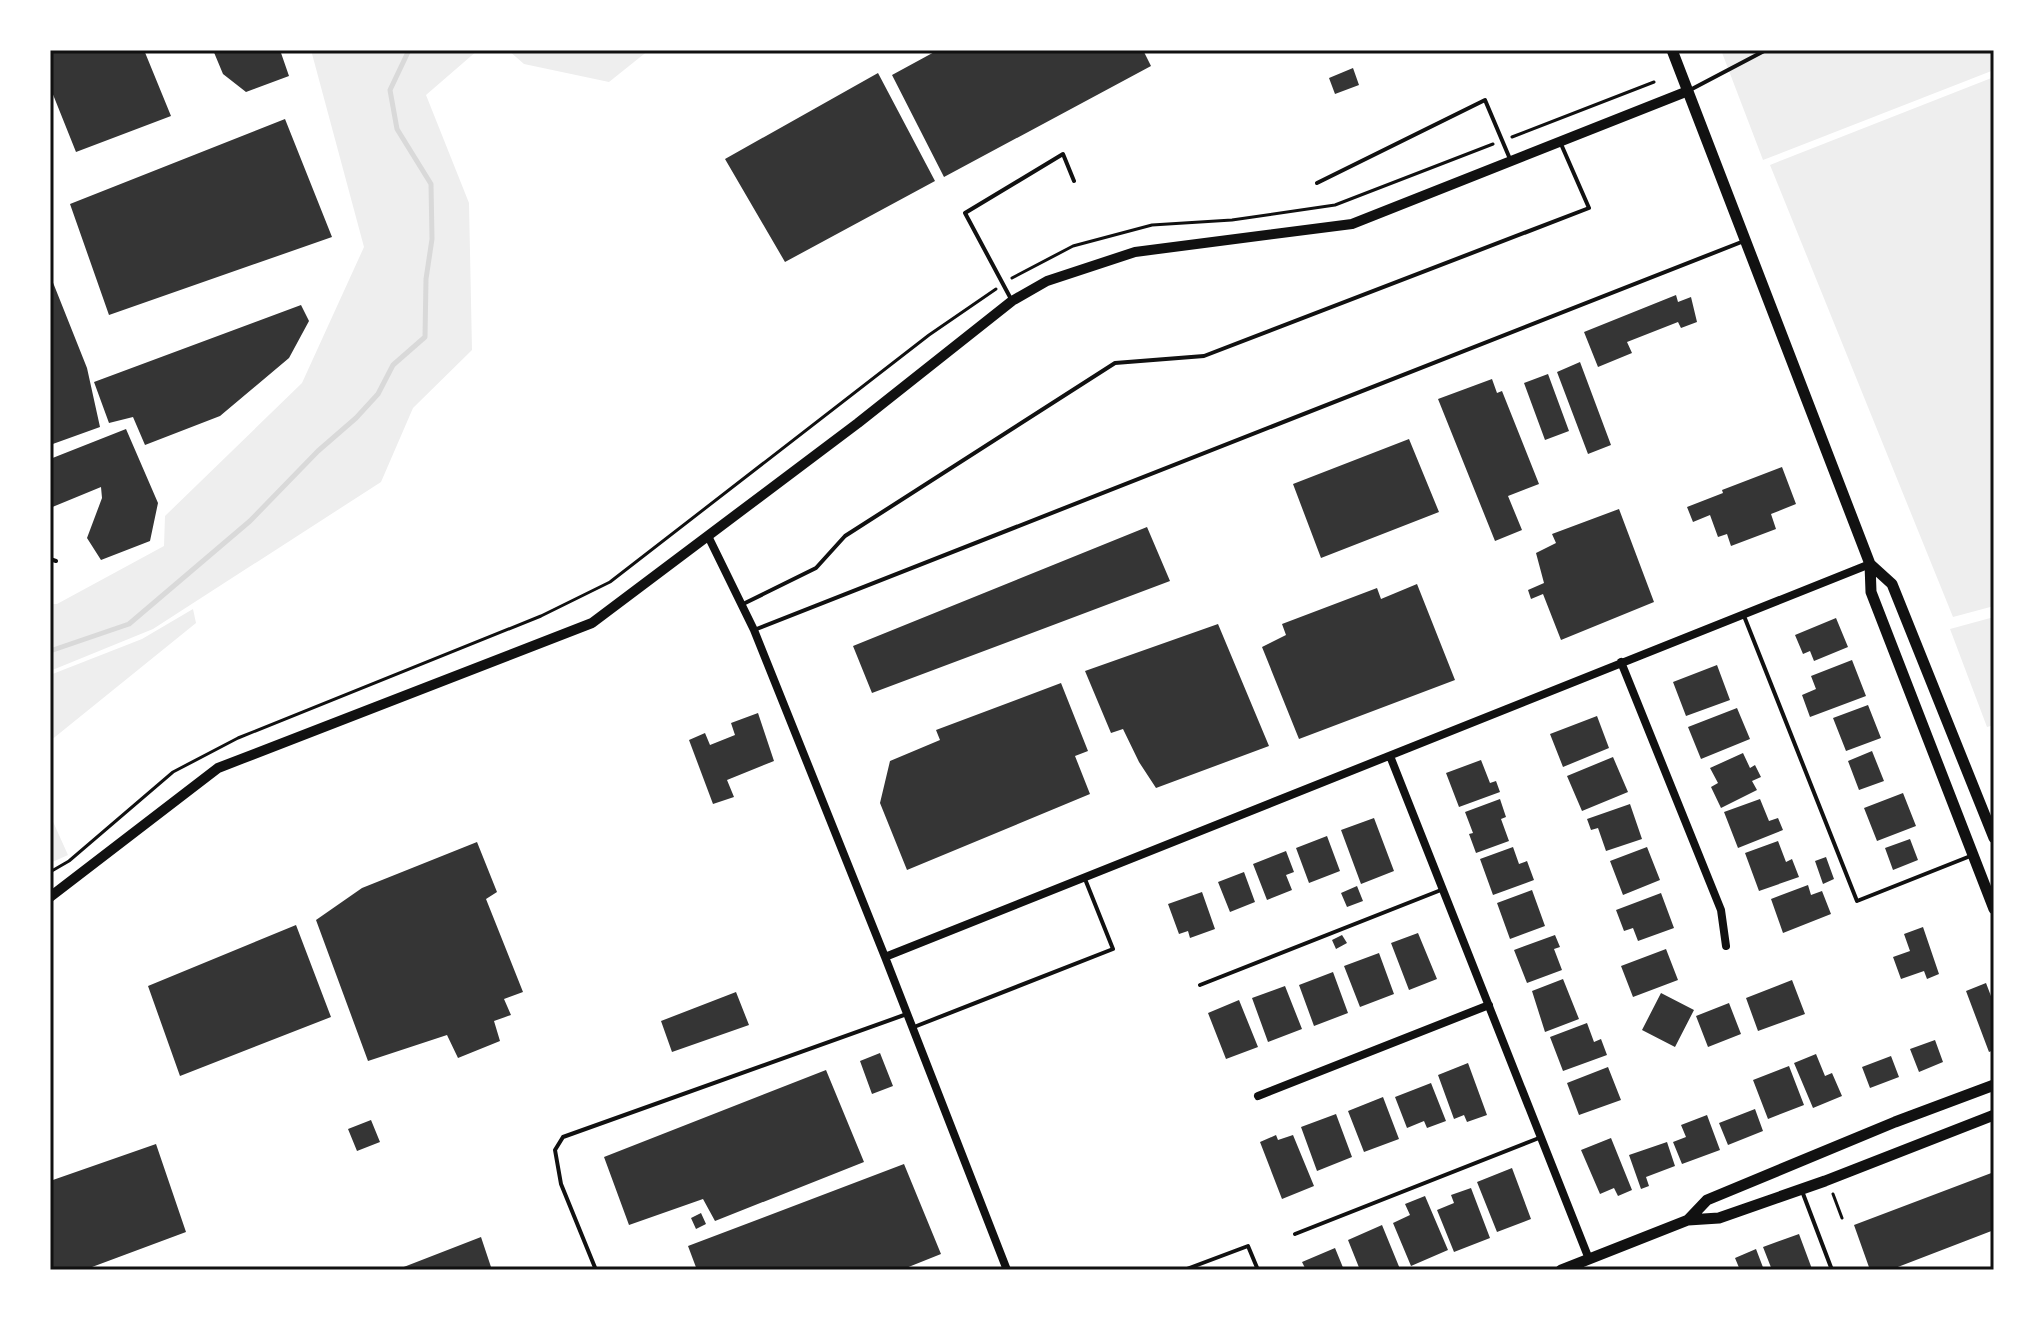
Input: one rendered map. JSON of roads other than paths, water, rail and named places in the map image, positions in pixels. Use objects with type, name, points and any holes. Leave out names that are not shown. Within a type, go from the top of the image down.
[{"type":"main road","points":[[1672,50],[1870,564],[1871,592],[1994,909]]},
{"type":"main road","points":[[1870,564],[1892,584],[1991,820],[1994,838]]},
{"type":"main road","points":[[1688,1220],[1707,1200],[1895,1122],[1994,1085]]},
{"type":"main road","points":[[1561,1270],[1688,1220],[1719,1218],[1994,1115]]},
{"type":"street","points":[[50,897],[218,768],[592,623],[858,423],[1012,301],[1047,281],[1135,252],[1352,224],[1688,91]]},
{"type":"street","points":[[708,536],[754,630],[1007,1270]]},
{"type":"street","points":[[885,957],[1870,564]]},
{"type":"street","points":[[1621,662],[1721,910],[1726,946]]},
{"type":"street","points":[[1390,756],[1589,1259]]},
{"type":"street","points":[[1258,1096],[1489,1005]]},
{"type":"lane","points":[[1688,91],[1766,50]]},
{"type":"lane","points":[[1317,183],[1485,100],[1510,161]]},
{"type":"lane","points":[[741,605],[816,568],[845,536],[1115,363],[1204,356],[1589,208],[1560,142]]},
{"type":"lane","points":[[1012,301],[965,213],[1063,154],[1074,181]]},
{"type":"lane","points":[[754,630],[1746,240]]},
{"type":"lane","points":[[1743,614],[1857,901],[1973,855]]},
{"type":"lane","points":[[912,1028],[1113,949],[1085,879]]},
{"type":"lane","points":[[1200,985],[1443,889]]},
{"type":"lane","points":[[596,1270],[561,1184],[555,1150],[563,1137],[907,1014]]},
{"type":"lane","points":[[1295,1234],[1541,1137]]},
{"type":"lane","points":[[1801,1188],[1832,1270]]},
{"type":"lane","points":[[1184,1270],[1248,1246],[1258,1270]]},
{"type":"waterway","points":[[50,651],[129,624],[250,521],[318,451],[356,418],[378,394],[393,365],[425,337],[426,279],[432,239],[431,184],[397,129],[390,90],[409,50]]}]
